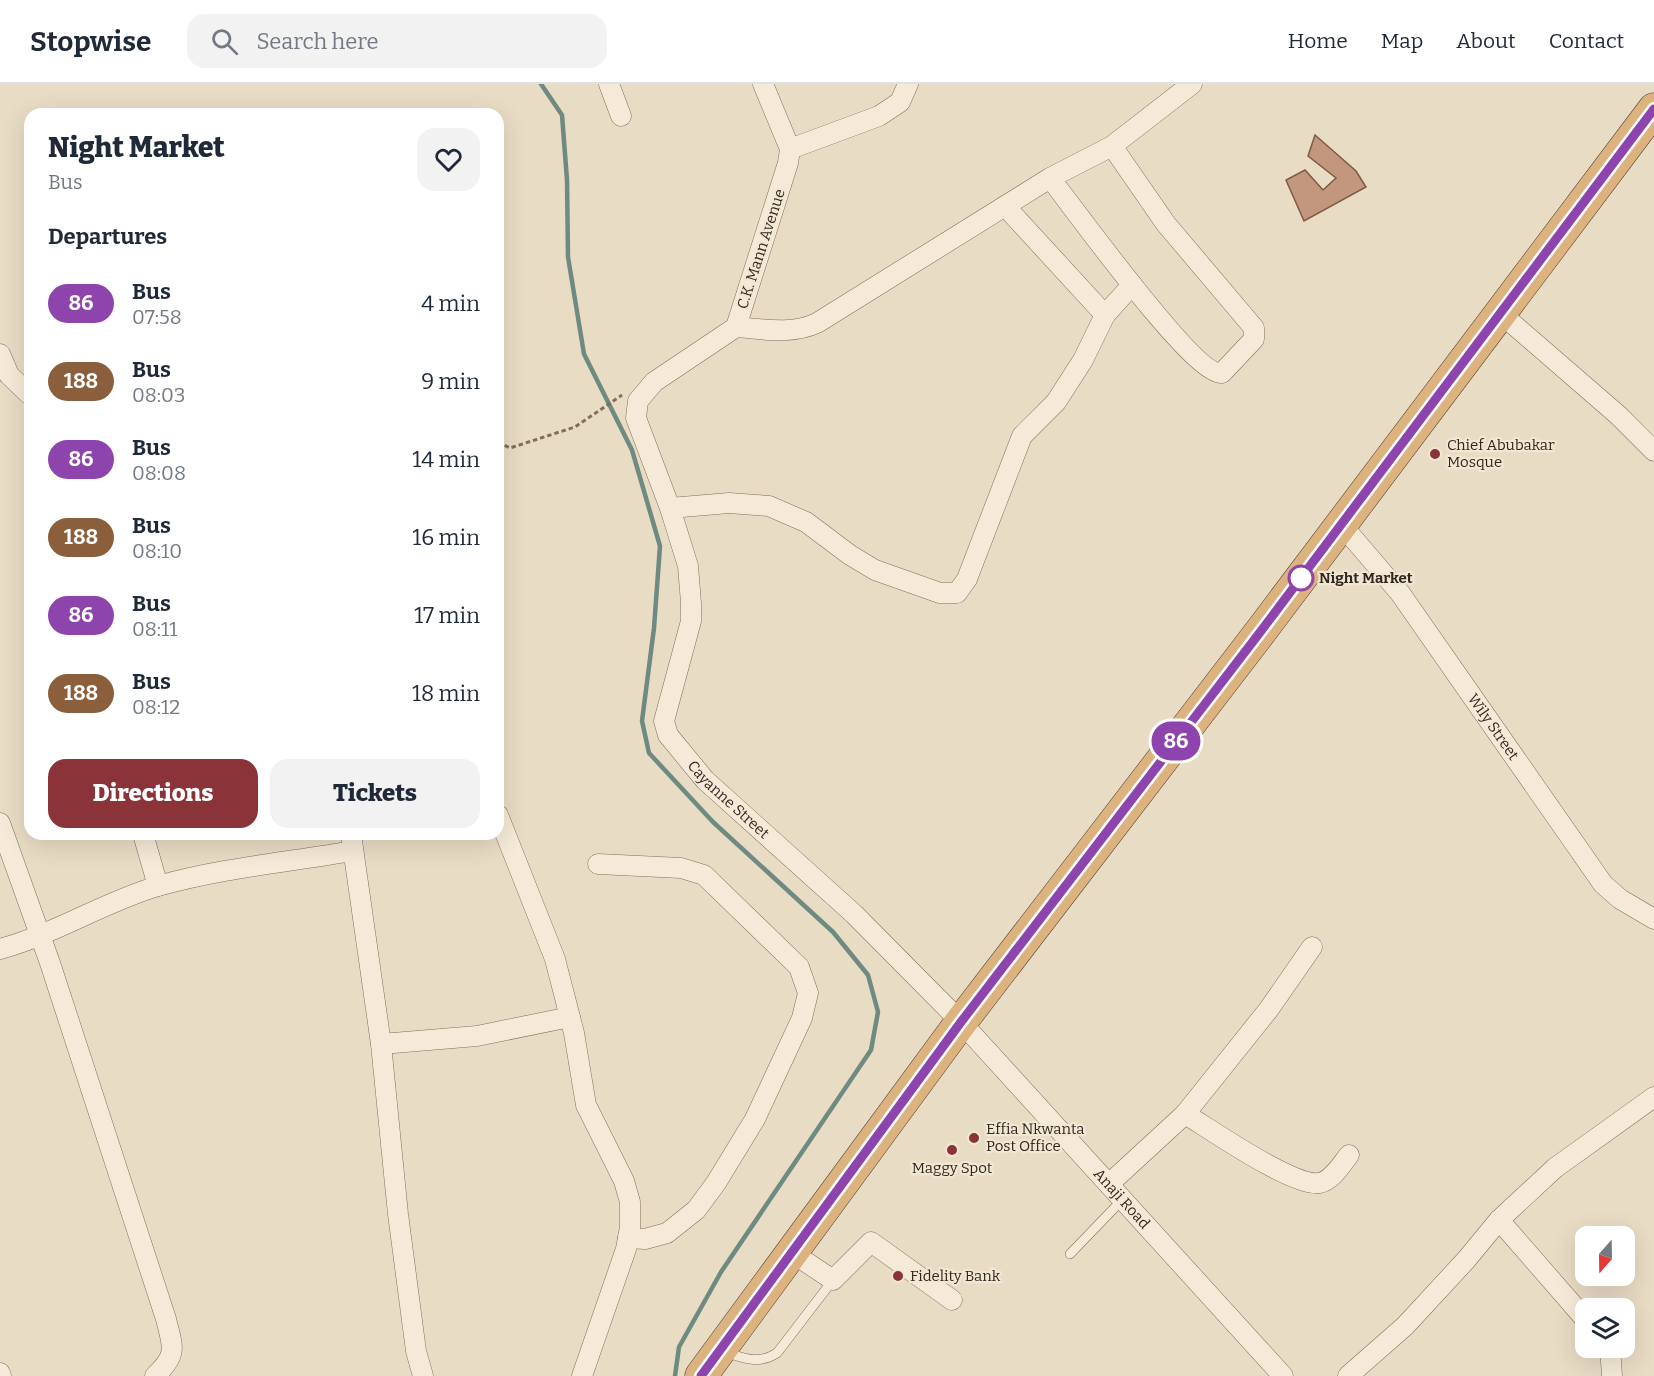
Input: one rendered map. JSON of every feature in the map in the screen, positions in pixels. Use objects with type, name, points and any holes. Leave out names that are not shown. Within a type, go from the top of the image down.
[{"type":"highway","points":[[701,1376],[961,1022],[1654,109]]},
{"type":"street","points":[[609,84],[621,116]]},
{"type":"street","points":[[763,84],[789,149],[879,116],[900,102],[908,84]]},
{"type":"street","points":[[736,327],[784,330],[806,328],[1050,178],[1112,146],[1192,84]]},
{"type":"street","points":[[1050,178],[1132,285],[1185,348],[1216,373],[1224,372],[1255,338],[1254,328],[1166,224],[1112,146]]},
{"type":"street","name":"C.K. Mann Avenue","points":[[670,508],[639,427],[636,409],[638,401],[654,382],[736,327],[785,175],[789,149]]},
{"type":"street","points":[[1005,206],[1105,315]]},
{"type":"street","points":[[670,508],[729,503],[770,506],[806,522],[850,555],[875,570],[940,593],[957,593],[967,579],[1022,436],[1056,402],[1083,360],[1105,315],[1132,285]]},
{"type":"street","points":[[1499,312],[1618,415],[1654,451]]},
{"type":"street","points":[[0,354],[9,375],[24,389]]},
{"type":"street","name":"Cayanne Street","points":[[670,508],[688,566],[691,621],[664,721],[668,735],[705,780],[854,914],[961,1022]]},
{"type":"street","name":"Wily Street","points":[[1341,524],[1400,594],[1603,884],[1620,899],[1654,919]]},
{"type":"street","points":[[0,823],[166,1319],[173,1348],[171,1361],[155,1376]]},
{"type":"street","points":[[504,830],[555,959],[570,1017],[585,1105],[624,1181],[630,1202],[628,1238],[582,1376]]},
{"type":"street","points":[[146,840],[158,886]]},
{"type":"street","points":[[0,949],[39,936],[158,886],[352,843],[381,1044],[398,1214],[416,1351],[423,1376]]},
{"type":"street","points":[[598,864],[681,868],[704,875],[800,967],[808,993],[802,1018],[755,1119],[716,1183],[696,1210],[667,1233],[645,1239],[628,1238]]},
{"type":"street","points":[[1109,1184],[1185,1114],[1269,1009],[1312,946]]},
{"type":"street","points":[[381,1044],[477,1036],[570,1017]]},
{"type":"street","name":"Anaji Road","points":[[961,1022],[1283,1376]]},
{"type":"street","points":[[1348,1376],[1405,1326],[1466,1260],[1499,1220],[1555,1168],[1654,1097]]},
{"type":"street","points":[[1185,1114],[1250,1154],[1287,1174],[1310,1183],[1327,1180],[1349,1155]]},
{"type":"street","points":[[1499,1220],[1575,1307]]},
{"type":"street","points":[[791,1252],[833,1280],[871,1242],[952,1300]]},
{"type":"street","points":[[1611,1358],[1612,1376]]},
{"type":"lane","points":[[1070,1254],[1123,1199]]},
{"type":"lane","points":[[719,1350],[754,1361],[767,1359],[777,1353],[833,1280]]},
{"type":"path","points":[[504,445],[510,448],[575,427],[622,395]]},
{"type":"building","points":[[1315,135],[1356,171],[1366,187],[1304,221],[1286,180],[1305,170],[1323,190],[1336,178],[1308,156]]},
{"type":"waterway","points":[[541,84],[562,115],[567,180],[568,257],[584,354],[632,450],[660,546],[654,628],[642,721],[649,753],[713,822],[833,932],[868,975],[878,1012],[871,1050],[721,1272],[679,1347],[675,1376]]},
{"type":"bus line","name":"86","points":[[701,1376],[961,1022],[1261,631],[1654,109]]},
{"type":"place","name":"Chief Abubakar Mosque","points":[[1435,454]]},
{"type":"place","name":"Night Market","points":[[1301,578]]},
{"type":"place","name":"Effia Nkwanta Post Office","points":[[974,1138]]},
{"type":"place","name":"Maggy Spot","points":[[952,1150]]},
{"type":"place","name":"Fidelity Bank","points":[[898,1276]]}]
